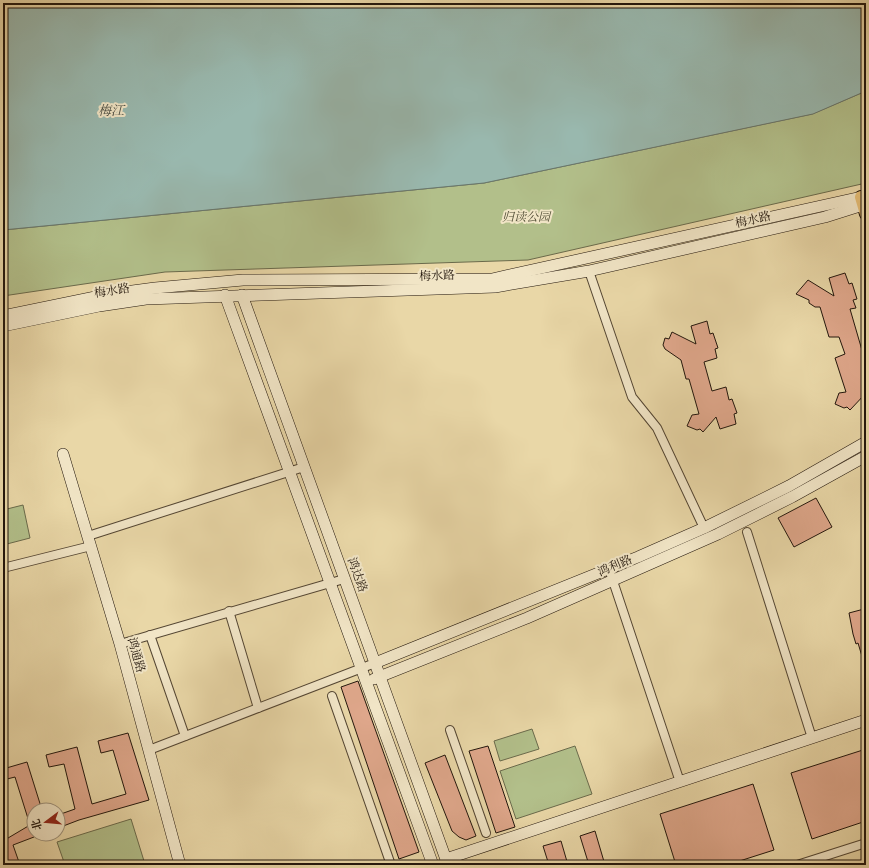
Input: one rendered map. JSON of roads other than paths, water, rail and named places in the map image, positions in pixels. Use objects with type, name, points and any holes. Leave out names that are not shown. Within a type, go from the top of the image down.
[{"type":"street","name":"梅水路","points":[[3,326],[99,306],[146,299],[242,294],[495,287],[589,271],[825,217],[865,203]]},
{"type":"street","name":"梅水路","points":[[3,316],[110,294],[155,288],[243,280],[492,279],[865,203]]},
{"type":"street","points":[[589,271],[632,398],[657,428],[704,528]]},
{"type":"street","name":"鸿达路","points":[[242,294],[447,862]]},
{"type":"street","points":[[225,295],[290,471],[431,865],[447,862],[866,720]]},
{"type":"street","name":"鸿利路","points":[[375,663],[609,569],[704,528],[789,486],[866,442]]},
{"type":"street","name":"鸿通路","points":[[63,454],[120,644],[180,865]]},
{"type":"street","name":"鸿利路","points":[[366,683],[613,581],[718,534],[792,497],[866,456]]},
{"type":"street","points":[[3,568],[89,541],[304,467]]},
{"type":"street","points":[[747,532],[812,738]]},
{"type":"street","points":[[609,569],[680,782]]},
{"type":"street","points":[[120,644],[229,611],[344,579]]},
{"type":"street","points":[[229,611],[258,708]]},
{"type":"street","points":[[150,635],[185,736]]},
{"type":"street","points":[[149,750],[375,663]]},
{"type":"street","points":[[332,696],[391,865]]},
{"type":"street","points":[[450,730],[486,834]]},
{"type":"street","points":[[797,865],[866,843]]},
{"type":"water","name":"梅江","points":[[3,3],[866,3],[866,91],[813,114],[484,183],[3,230]]},
{"type":"park label","name":"归读公园","points":[[526,217]]}]
